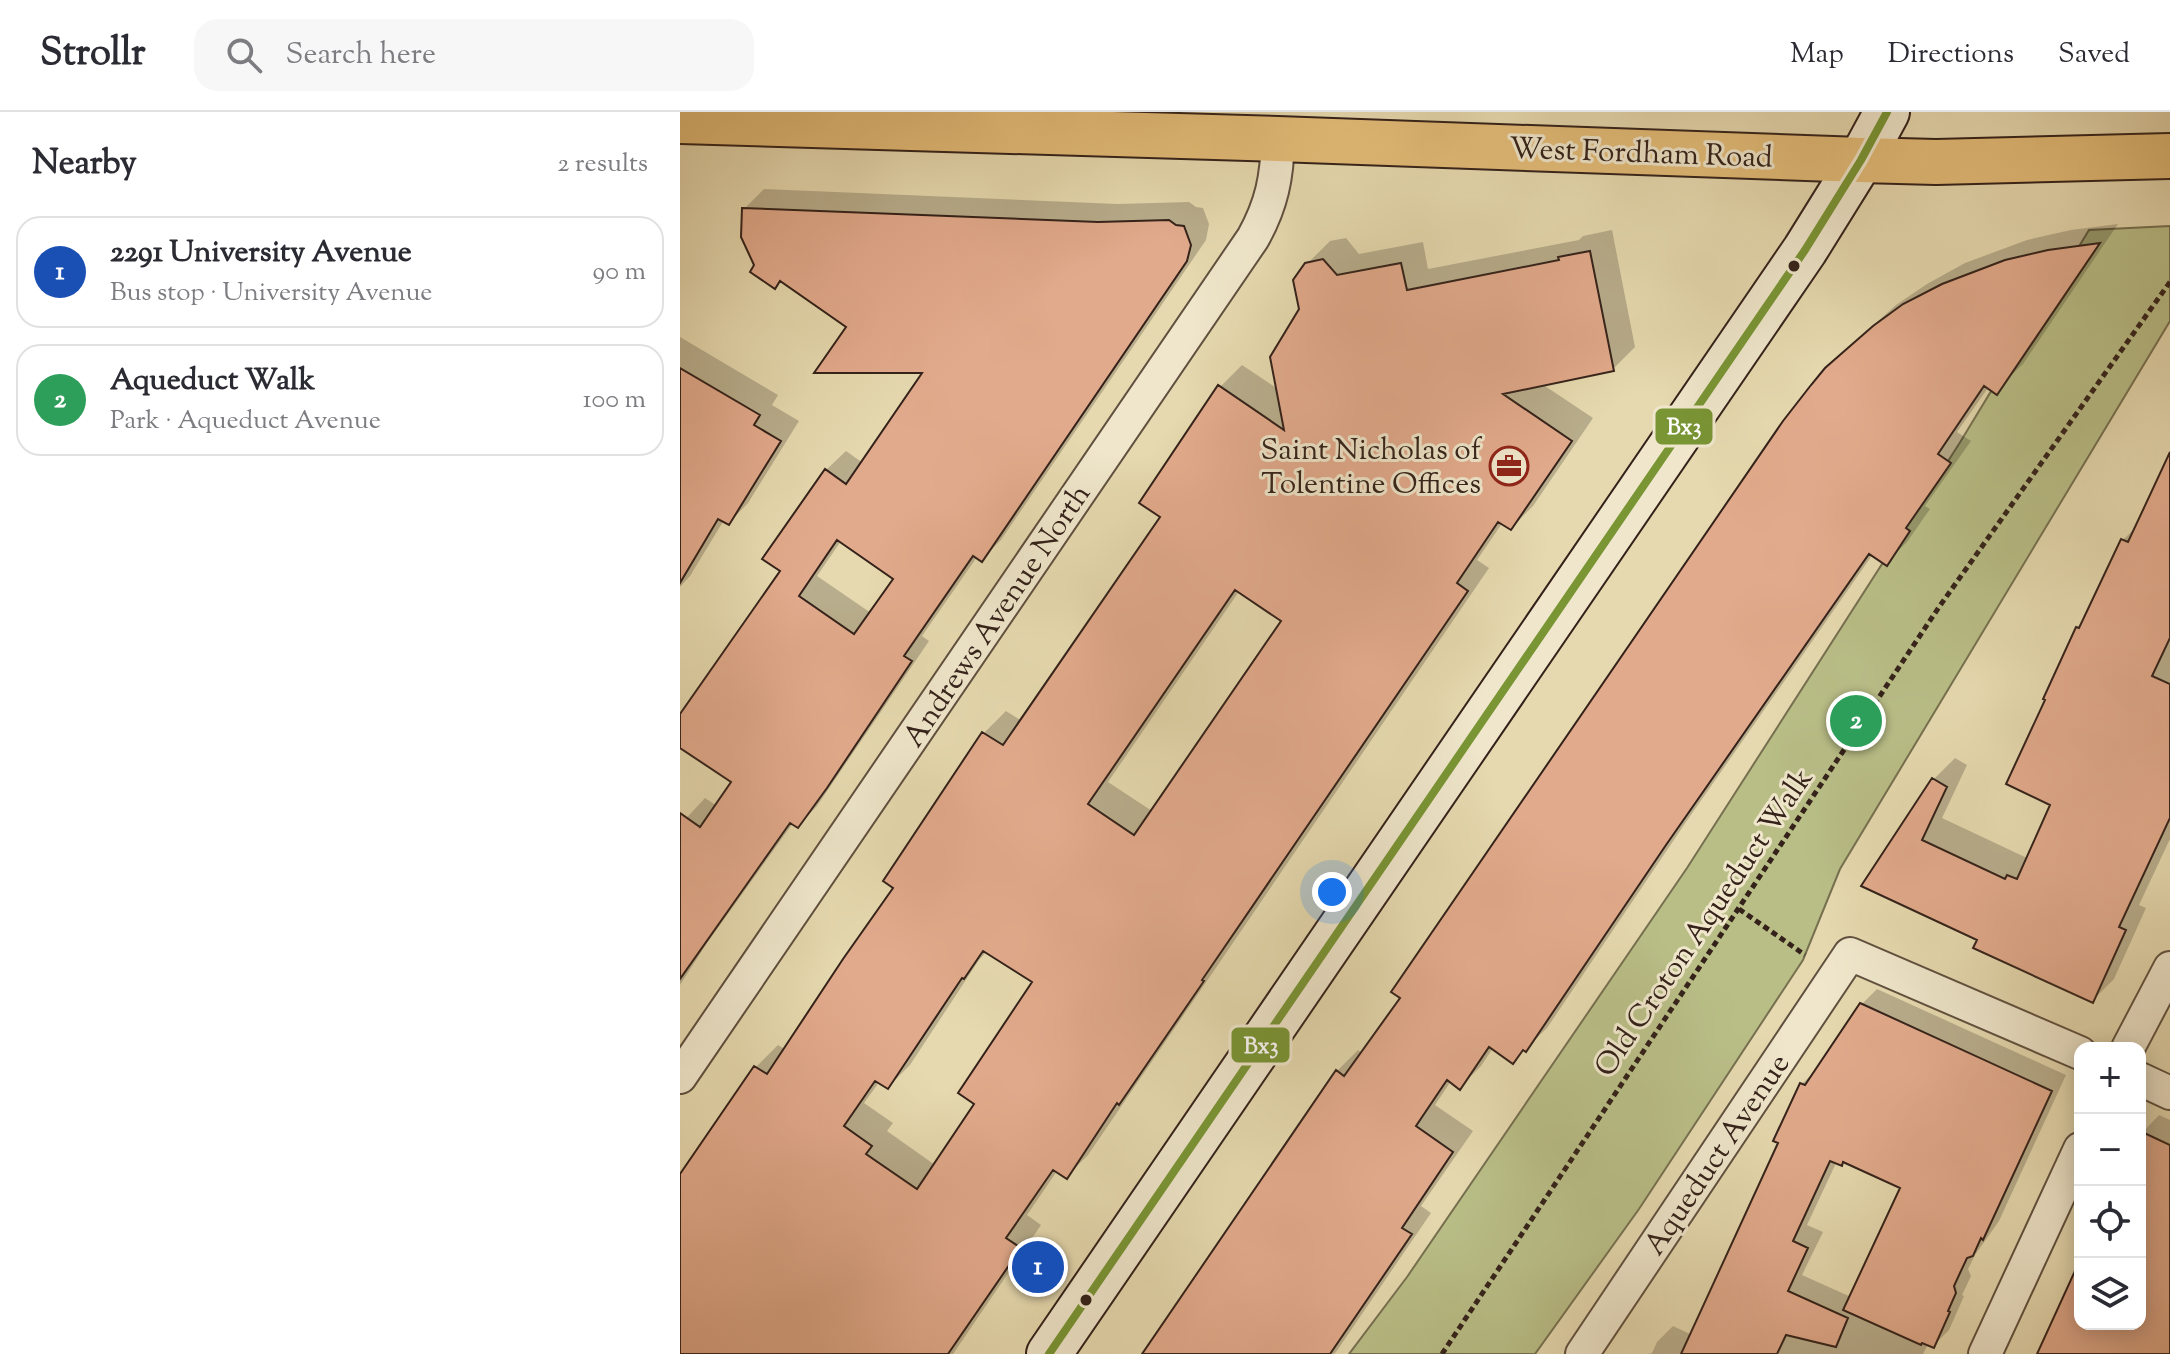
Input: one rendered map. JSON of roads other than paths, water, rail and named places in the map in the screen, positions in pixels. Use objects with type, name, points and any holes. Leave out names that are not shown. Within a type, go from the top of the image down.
[{"type":"main road","name":"West Fordham Road","points":[[680,121],[1861,160],[2170,156]]},
{"type":"street","points":[[1049,1354],[1796,263],[1861,160],[1887,112]]},
{"type":"street","name":"Andrews Avenue North","points":[[680,1077],[1253,238],[1275,185],[1278,139]]},
{"type":"street","name":"Aqueduct Avenue","points":[[1582,1354],[1850,954],[2074,1050]]},
{"type":"street","points":[[2131,1042],[2170,968]]},
{"type":"street","points":[[2146,1082],[2170,1093]]},
{"type":"street","points":[[1985,1354],[2074,1162]]},
{"type":"place","name":"Saint Nicholas of Tolentine Offices","points":[[1509,466]]},
{"type":"place","name":"Aqueduct Walk","points":[[1856,721]]},
{"type":"place","name":"2291 University Avenue","points":[[1038,1267]]}]
